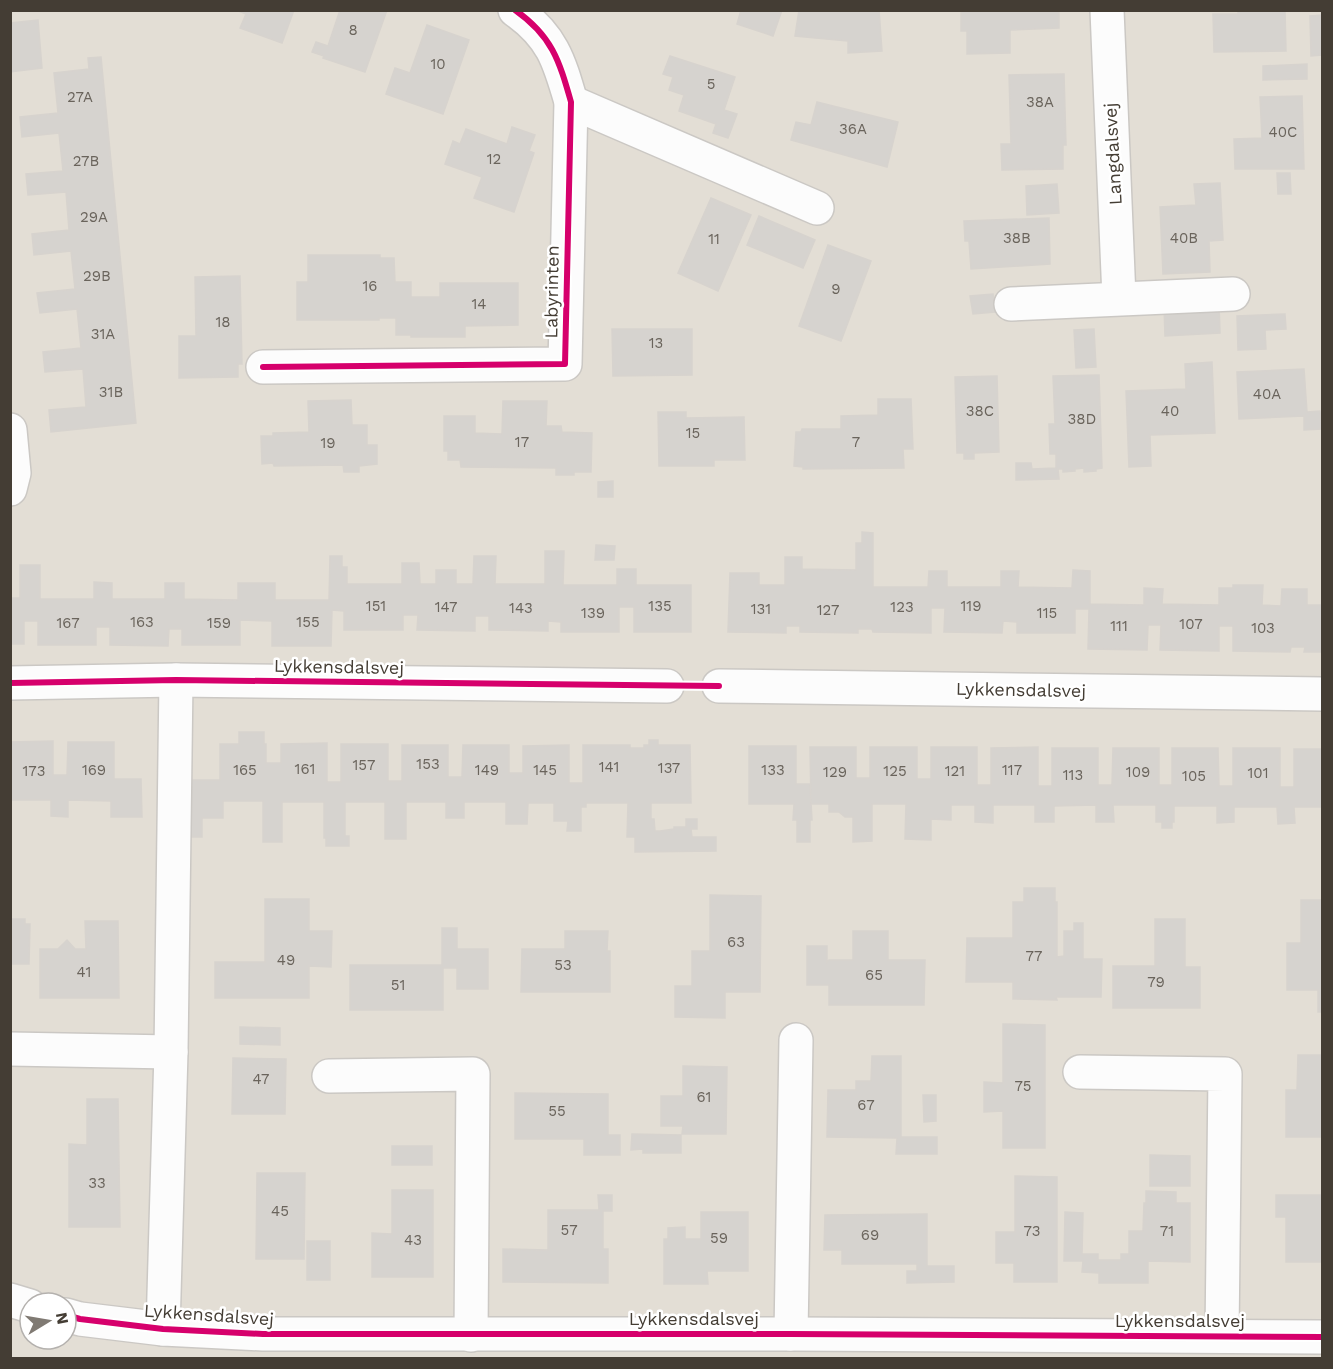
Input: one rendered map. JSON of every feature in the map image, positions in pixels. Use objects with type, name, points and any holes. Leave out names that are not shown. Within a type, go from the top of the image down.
[{"type":"street","name":"Labyrinten","points":[[263,367],[565,364],[571,102],[552,46],[534,23],[515,10]]},
{"type":"street","name":"Langdalsvej","points":[[1107,10],[1119,298]]},
{"type":"street","points":[[571,102],[817,208]]},
{"type":"street","points":[[1011,304],[1233,294]]},
{"type":"street","points":[[10,430],[15,473],[10,489]]},
{"type":"street","name":"Lykkensdalsvej","points":[[10,683],[176,680],[667,686]]},
{"type":"street","name":"Lykkensdalsvej","points":[[163,1329],[171,1052],[176,680]]},
{"type":"street","name":"Lykkensdalsvej","points":[[719,686],[1323,694]]},
{"type":"street","points":[[791,1334],[796,1040]]},
{"type":"street","points":[[10,1049],[171,1052]]},
{"type":"street","name":"Lykkensdalsvej","points":[[1080,1072],[1225,1074],[1222,1336]]},
{"type":"street","points":[[329,1076],[473,1074],[471,1335]]},
{"type":"street","name":"Lykkensdalsvej","points":[[78,1319],[163,1329],[263,1346],[471,1335],[1323,1337]]},
{"type":"shaded area","points":[[10,11],[1322,11],[1322,1358],[11,1358]]},
{"type":"building","points":[[236,10],[294,10],[282,43],[240,28],[246,14]]},
{"type":"building","points":[[340,10],[387,10],[365,72],[312,52],[316,42],[328,46]]},
{"type":"building","points":[[741,10],[782,10],[773,36],[737,24]]},
{"type":"building","points":[[799,10],[879,10],[882,51],[848,53],[848,41],[795,36]]},
{"type":"building","points":[[961,10],[1059,10],[1059,28],[1010,30],[1010,53],[967,54],[967,31],[961,31]]},
{"type":"building","points":[[1238,10],[1285,10],[1286,51],[1214,52],[1213,14],[1238,14]]},
{"type":"building","points":[[1322,15],[1322,55],[1311,56],[1310,16]]},
{"type":"building","points":[[38,20],[42,68],[10,72],[10,23]]},
{"type":"building","points":[[427,25],[469,40],[443,114],[386,94],[395,68],[410,73]]},
{"type":"building","points":[[670,56],[735,77],[724,110],[737,114],[728,138],[713,133],[716,124],[679,111],[684,95],[669,90],[673,77],[663,74]]},
{"type":"building","points":[[101,57],[136,423],[51,432],[49,410],[86,407],[83,369],[45,372],[43,352],[81,348],[77,309],[40,313],[37,293],[75,289],[71,251],[34,255],[32,234],[69,230],[66,192],[28,195],[26,174],[63,171],[59,133],[22,137],[20,117],[58,113],[54,73],[89,69],[88,58]]},
{"type":"building","points":[[1307,64],[1307,79],[1263,80],[1263,66]]},
{"type":"building","points":[[1064,74],[1066,145],[1063,145],[1063,169],[1002,170],[1001,144],[1011,144],[1009,75]]},
{"type":"building","points":[[1302,96],[1304,169],[1235,169],[1234,139],[1262,138],[1260,97]]},
{"type":"building","points":[[817,102],[898,122],[887,167],[791,140],[796,122],[811,125]]},
{"type":"building","points":[[512,127],[535,135],[529,151],[534,153],[514,212],[474,198],[482,177],[445,164],[453,141],[460,144],[466,129],[507,144]]},
{"type":"building","points":[[1277,173],[1290,173],[1291,194],[1278,194]]},
{"type":"building","points":[[1220,183],[1223,240],[1209,241],[1210,272],[1163,274],[1160,207],[1196,205],[1194,184]]},
{"type":"building","points":[[1057,184],[1059,213],[1027,215],[1026,186]]},
{"type":"building","points":[[711,198],[751,215],[718,291],[678,273]]},
{"type":"building","points":[[759,216],[815,240],[803,268],[747,245]]},
{"type":"building","points":[[1049,218],[1050,264],[971,269],[969,241],[965,241],[964,221]]},
{"type":"building","points":[[828,245],[871,261],[841,341],[799,326]]},
{"type":"building","points":[[308,255],[380,255],[380,258],[394,258],[395,282],[411,282],[411,297],[440,297],[440,283],[518,283],[518,325],[465,326],[465,337],[411,337],[411,335],[396,335],[396,318],[297,320],[297,282],[308,282]]},
{"type":"building","points":[[240,276],[242,364],[238,364],[238,377],[179,378],[179,336],[196,336],[195,277]]},
{"type":"building","points":[[993,294],[995,312],[973,314],[970,296]]},
{"type":"building","points":[[1219,304],[1220,333],[1165,336],[1164,306]]},
{"type":"building","points":[[1285,314],[1286,329],[1265,330],[1266,349],[1238,350],[1237,316]]},
{"type":"building","points":[[612,329],[692,329],[692,375],[613,376]]},
{"type":"building","points":[[1094,329],[1096,367],[1076,368],[1074,330]]},
{"type":"building","points":[[1212,362],[1215,433],[1150,435],[1151,466],[1129,467],[1126,391],[1186,389],[1185,364]]},
{"type":"building","points":[[1304,369],[1307,412],[1320,411],[1322,429],[1304,430],[1304,416],[1239,419],[1237,372]]},
{"type":"building","points":[[1099,375],[1102,468],[1084,472],[1084,468],[1063,472],[1063,469],[1058,469],[1059,479],[1016,480],[1016,463],[1031,463],[1032,469],[1056,468],[1056,454],[1050,454],[1049,424],[1055,424],[1053,376]]},
{"type":"building","points":[[997,376],[999,452],[974,453],[974,459],[964,459],[964,453],[957,453],[955,377]]},
{"type":"building","points":[[878,399],[911,399],[913,449],[903,449],[904,468],[803,469],[803,467],[794,466],[796,432],[801,432],[802,429],[841,429],[841,416],[878,415]]},
{"type":"building","points":[[351,400],[352,425],[367,425],[367,445],[377,445],[377,464],[359,466],[359,472],[344,472],[343,465],[274,466],[273,463],[262,464],[261,436],[273,436],[273,433],[309,432],[308,401]]},
{"type":"building","points":[[503,401],[547,401],[546,426],[561,426],[562,432],[592,433],[591,472],[556,475],[556,468],[461,467],[460,460],[448,460],[448,451],[444,451],[444,416],[475,416],[475,433],[502,434]]},
{"type":"building","points":[[658,412],[686,412],[686,418],[744,417],[745,460],[714,460],[714,466],[659,466]]},
{"type":"building","points":[[613,481],[613,497],[598,497],[598,482]]},
{"type":"building","points":[[862,532],[873,533],[873,587],[928,587],[929,571],[947,571],[947,587],[1001,587],[1001,571],[1019,571],[1018,587],[1072,588],[1073,570],[1090,571],[1090,604],[1144,605],[1144,588],[1163,589],[1162,604],[1219,605],[1219,588],[1233,588],[1233,585],[1263,585],[1262,605],[1281,606],[1282,589],[1307,589],[1307,605],[1322,605],[1322,652],[1304,652],[1305,647],[1291,647],[1290,652],[1233,651],[1233,626],[1219,626],[1219,651],[1160,650],[1161,625],[1148,625],[1147,650],[1088,649],[1089,609],[1075,609],[1075,633],[1017,633],[1017,622],[1003,621],[1002,633],[944,632],[945,608],[931,608],[931,633],[873,632],[872,629],[858,629],[858,633],[800,632],[800,626],[786,626],[786,633],[728,632],[730,573],[759,573],[759,585],[785,585],[785,557],[802,557],[802,569],[856,570],[856,543],[862,543]]},
{"type":"building","points":[[596,545],[615,546],[614,560],[595,560]]},
{"type":"building","points":[[545,551],[564,551],[563,585],[617,585],[617,569],[636,569],[636,585],[691,585],[691,632],[634,632],[634,607],[619,607],[619,632],[561,632],[561,622],[548,621],[548,631],[489,630],[489,616],[475,616],[475,631],[417,630],[418,615],[403,615],[403,630],[344,630],[344,611],[332,610],[331,646],[272,646],[272,621],[240,620],[240,645],[182,645],[182,629],[169,629],[168,646],[110,645],[110,627],[96,627],[96,645],[38,645],[38,621],[24,621],[24,644],[10,644],[10,598],[20,598],[20,565],[40,565],[40,599],[94,599],[94,582],[112,583],[112,599],[165,599],[165,583],[184,583],[184,599],[238,600],[238,583],[275,583],[275,600],[329,600],[330,556],[342,556],[342,567],[347,567],[347,584],[402,584],[402,563],[419,563],[420,584],[436,584],[436,570],[456,570],[456,584],[473,584],[474,556],[496,556],[495,584],[545,584]]},
{"type":"building","points":[[239,732],[264,732],[266,763],[281,763],[281,744],[327,743],[327,782],[341,782],[341,744],[388,744],[388,781],[402,781],[402,745],[448,745],[448,777],[462,777],[463,745],[509,745],[509,773],[523,773],[523,746],[569,745],[569,783],[583,783],[583,745],[630,745],[630,748],[644,748],[644,745],[649,745],[649,740],[658,740],[658,745],[690,745],[691,803],[651,803],[651,819],[654,819],[655,831],[660,831],[674,829],[674,827],[686,827],[686,819],[697,819],[697,829],[691,829],[692,837],[716,837],[716,851],[635,852],[635,837],[627,837],[628,803],[586,803],[586,807],[581,807],[581,831],[567,831],[568,821],[554,821],[554,803],[528,803],[527,824],[506,824],[506,802],[464,802],[464,818],[446,818],[446,802],[406,802],[406,839],[385,839],[385,802],[345,802],[345,836],[349,836],[349,846],[326,846],[324,802],[282,802],[282,842],[263,842],[263,801],[223,801],[223,818],[202,818],[202,837],[189,837],[189,780],[220,780],[220,744],[239,744]]},
{"type":"building","points":[[53,741],[53,775],[67,775],[68,742],[114,742],[114,779],[141,779],[142,817],[111,817],[111,801],[68,800],[68,817],[51,816],[51,800],[10,800],[10,742]]},
{"type":"building","points":[[749,746],[796,746],[796,784],[810,784],[812,820],[810,820],[810,842],[797,842],[797,820],[793,820],[794,804],[749,804]]},
{"type":"building","points":[[810,747],[856,747],[856,778],[870,778],[870,747],[917,747],[917,779],[931,779],[931,747],[977,747],[977,785],[991,785],[991,748],[1038,747],[1038,786],[1052,786],[1052,748],[1098,748],[1098,785],[1112,785],[1113,748],[1159,748],[1159,785],[1172,785],[1172,748],[1218,748],[1219,786],[1233,786],[1233,748],[1280,748],[1280,787],[1294,787],[1294,749],[1322,749],[1322,807],[1294,807],[1295,823],[1278,824],[1277,807],[1234,807],[1234,822],[1217,823],[1217,806],[1174,806],[1172,828],[1162,828],[1162,822],[1156,822],[1156,805],[1113,805],[1114,822],[1096,822],[1096,805],[1054,806],[1054,822],[1035,822],[1035,805],[993,805],[993,823],[975,822],[975,805],[951,805],[951,820],[931,819],[931,840],[905,839],[906,804],[872,804],[872,841],[853,842],[853,817],[845,817],[839,812],[829,812],[829,804],[811,804]]},
{"type":"building","points":[[1024,888],[1055,888],[1057,957],[1064,956],[1064,931],[1074,931],[1074,923],[1083,923],[1083,959],[1102,959],[1101,997],[1056,997],[1057,1000],[1013,999],[1013,982],[966,982],[967,938],[1013,938],[1013,902],[1024,902]]},
{"type":"building","points":[[710,895],[761,896],[760,992],[725,992],[725,1018],[675,1017],[675,986],[692,986],[692,951],[710,951]]},
{"type":"building","points":[[265,899],[309,899],[309,931],[332,931],[331,967],[309,966],[309,998],[215,998],[215,962],[265,962]]},
{"type":"building","points":[[1301,900],[1322,900],[1322,1012],[1318,1012],[1318,990],[1287,990],[1287,943],[1301,943]]},
{"type":"building","points":[[10,919],[25,919],[25,924],[30,924],[29,964],[10,964]]},
{"type":"building","points":[[1155,919],[1185,919],[1185,967],[1200,967],[1200,1008],[1113,1008],[1113,966],[1155,966]]},
{"type":"building","points":[[85,921],[118,921],[119,998],[40,998],[40,949],[58,949],[67,940],[75,949],[86,949]]},
{"type":"building","points":[[442,928],[457,928],[457,949],[488,949],[488,989],[457,989],[457,968],[443,968],[443,1010],[350,1010],[350,965],[442,965]]},
{"type":"building","points":[[565,931],[608,931],[610,992],[521,992],[522,949],[565,949]]},
{"type":"building","points":[[853,931],[888,931],[888,960],[925,960],[924,1005],[829,1005],[829,985],[807,985],[807,946],[827,946],[827,962],[829,960],[853,960]]},
{"type":"building","points":[[1003,1024],[1045,1025],[1045,1148],[1003,1148],[1003,1111],[984,1112],[984,1082],[1003,1083]]},
{"type":"building","points":[[240,1027],[280,1028],[280,1045],[240,1044]]},
{"type":"building","points":[[1298,1055],[1322,1055],[1322,1137],[1286,1137],[1286,1090],[1297,1090]]},
{"type":"building","points":[[872,1056],[901,1056],[901,1137],[937,1137],[937,1154],[896,1154],[897,1138],[827,1137],[828,1090],[856,1090],[856,1081],[871,1081]]},
{"type":"building","points":[[233,1058],[286,1059],[285,1114],[232,1114]]},
{"type":"building","points":[[683,1066],[727,1067],[726,1134],[682,1134],[683,1126],[661,1126],[661,1096],[683,1096]]},
{"type":"building","points":[[515,1093],[608,1094],[608,1135],[620,1135],[620,1155],[584,1155],[584,1139],[515,1139]]},
{"type":"building","points":[[923,1095],[936,1095],[936,1121],[924,1122]]},
{"type":"building","points":[[87,1099],[118,1099],[120,1227],[69,1227],[69,1144],[87,1145]]},
{"type":"building","points":[[632,1134],[681,1135],[681,1153],[643,1153],[643,1149],[631,1150]]},
{"type":"building","points":[[392,1146],[432,1146],[432,1165],[392,1165]]},
{"type":"building","points":[[1150,1155],[1190,1156],[1190,1186],[1150,1186]]},
{"type":"building","points":[[257,1173],[305,1173],[304,1259],[256,1259]]},
{"type":"building","points":[[1015,1176],[1057,1177],[1057,1282],[1014,1282],[1014,1263],[996,1263],[996,1232],[1015,1232]]},
{"type":"building","points":[[392,1190],[433,1190],[433,1277],[372,1277],[372,1233],[392,1234]]},
{"type":"building","points":[[1146,1191],[1176,1192],[1176,1203],[1190,1203],[1190,1262],[1148,1261],[1148,1283],[1099,1283],[1099,1273],[1082,1272],[1083,1261],[1064,1261],[1065,1212],[1083,1213],[1082,1254],[1098,1254],[1098,1260],[1121,1260],[1121,1254],[1129,1254],[1129,1231],[1143,1231]]},
{"type":"building","points":[[598,1195],[612,1195],[612,1211],[603,1211],[603,1249],[608,1249],[608,1283],[503,1282],[503,1249],[548,1250],[548,1210],[599,1210]]},
{"type":"building","points":[[1276,1195],[1322,1195],[1322,1262],[1286,1262],[1286,1217],[1276,1217]]},
{"type":"building","points":[[701,1212],[748,1212],[748,1271],[707,1271],[708,1284],[664,1284],[664,1239],[668,1239],[668,1228],[685,1227],[685,1239],[701,1239]]},
{"type":"building","points":[[927,1214],[927,1266],[954,1266],[954,1282],[907,1283],[907,1271],[917,1271],[917,1264],[842,1264],[842,1250],[824,1250],[825,1215]]},
{"type":"building","points":[[307,1241],[330,1241],[330,1280],[307,1280]]},
{"type":"cycle path","points":[[263,367],[565,364],[571,102],[558,61],[546,39],[538,29],[515,10]]},
{"type":"cycle path","points":[[10,683],[176,680],[719,686]]},
{"type":"cycle path","points":[[78,1318],[163,1329],[263,1334],[1322,1337]]}]
